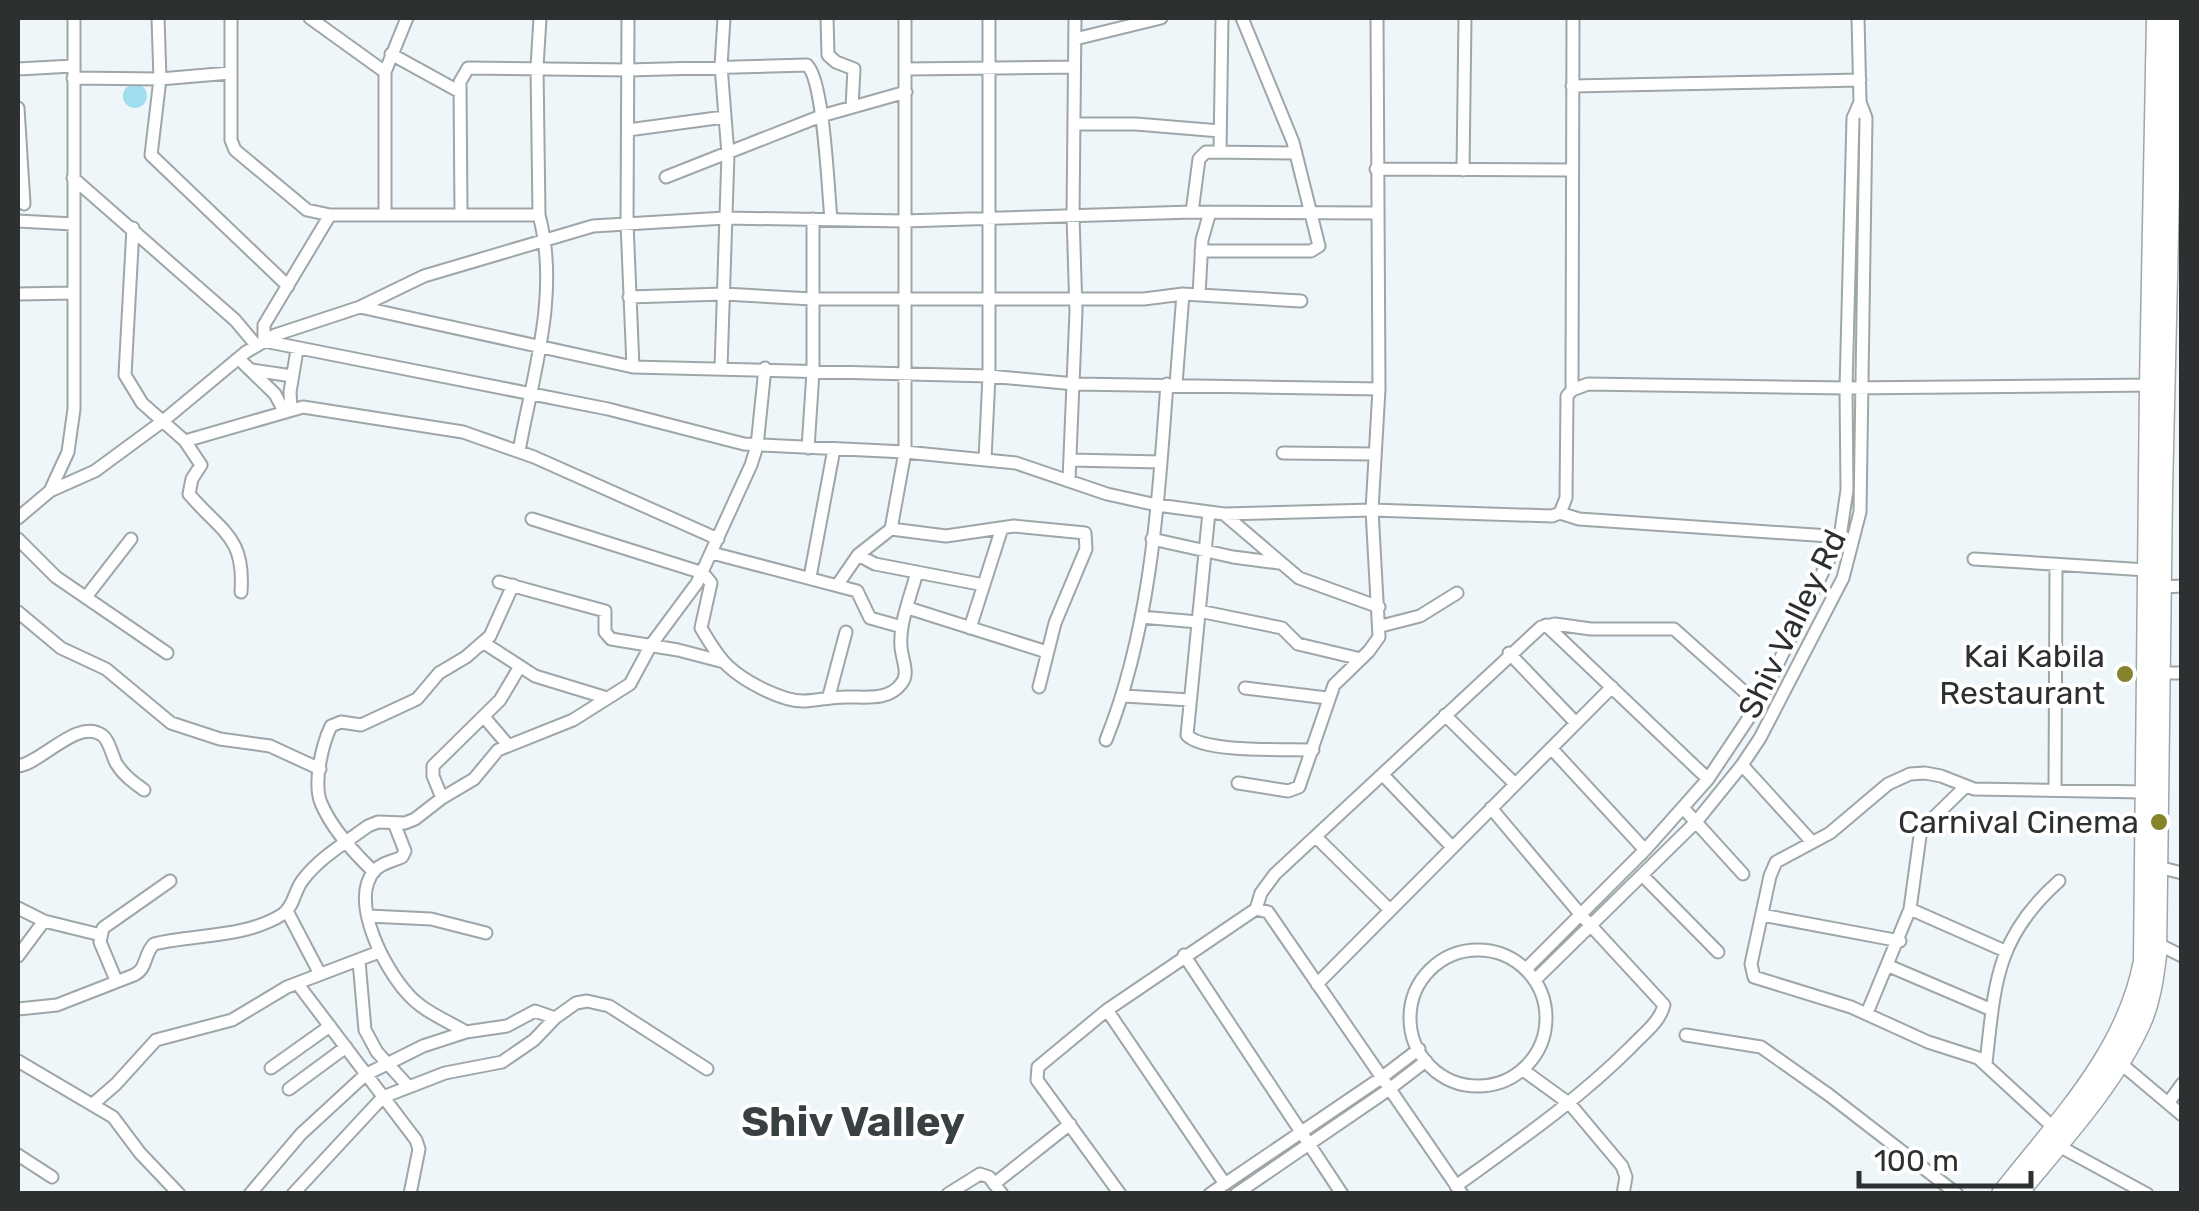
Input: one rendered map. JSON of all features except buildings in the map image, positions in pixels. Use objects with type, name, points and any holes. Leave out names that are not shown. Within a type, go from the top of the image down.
[{"type":"street","points":[[50,491],[68,452],[74,409],[74,18]]},
{"type":"street","points":[[158,18],[160,79],[151,149],[154,161],[288,286]]},
{"type":"street","points":[[231,18],[231,140],[235,150],[307,210],[330,215],[539,216]]},
{"type":"street","points":[[310,18],[385,72]]},
{"type":"street","points":[[384,213],[385,72],[407,18]]},
{"type":"street","points":[[519,451],[546,312],[546,238],[539,216],[540,18]]},
{"type":"street","points":[[628,18],[627,223],[633,366]]},
{"type":"street","points":[[722,368],[728,154],[721,66],[724,18]]},
{"type":"street","points":[[827,18],[828,54],[854,69],[852,107]]},
{"type":"street","points":[[838,584],[858,556],[891,529],[905,452],[905,18]]},
{"type":"street","points":[[985,459],[989,376],[989,18]]},
{"type":"street","points":[[1069,480],[1075,384],[1075,18]]},
{"type":"street","points":[[1075,38],[1160,18]]},
{"type":"street","points":[[1220,152],[1222,18]]},
{"type":"street","points":[[1201,251],[1316,250],[1320,240],[1296,153],[1242,18]]},
{"type":"street","points":[[1238,783],[1294,790],[1298,787],[1334,685],[1375,645],[1381,626],[1372,510],[1379,389],[1377,18]]},
{"type":"street","points":[[1463,170],[1465,18]]},
{"type":"street","points":[[1560,514],[1566,498],[1566,404],[1572,390],[1573,18]]},
{"type":"street","name":"Shiv Valley Rd","points":[[1526,969],[1645,850],[1708,779],[1758,704],[1840,536],[1847,490],[1854,118],[1860,102],[1858,18]]},
{"type":"street","points":[[2156,18],[2170,95]]},
{"type":"street","points":[[2018,1194],[2125,1024],[2138,990],[2143,961],[2146,570],[2174,18]]},
{"type":"street","points":[[391,54],[460,92]]},
{"type":"street","points":[[460,214],[460,92],[462,73],[468,68],[628,70],[807,65],[815,76],[822,116],[831,219]]},
{"type":"street","points":[[906,69],[1074,68]]},
{"type":"street","points":[[18,69],[160,79],[230,73]]},
{"type":"street","points":[[1572,86],[1860,80]]},
{"type":"street","points":[[666,176],[822,116],[906,92]]},
{"type":"street","name":"Shiv Valley Rd","points":[[1536,980],[1696,822],[1742,766],[1844,578],[1860,512],[1866,118],[1860,102]]},
{"type":"street","points":[[18,108],[24,204]]},
{"type":"street","points":[[628,130],[724,118]]},
{"type":"street","points":[[1076,124],[1220,130]]},
{"type":"street","points":[[1192,212],[1199,158],[1206,152],[1296,153]]},
{"type":"street","points":[[1376,169],[1571,170]]},
{"type":"street","points":[[73,178],[260,343],[608,409],[758,446],[985,459],[1043,470],[1107,494],[1224,514],[1372,510],[1542,518],[1560,514],[1856,539]]},
{"type":"street","points":[[18,518],[50,491],[95,471],[260,343],[360,307],[424,276],[593,226],[725,218],[904,221],[1192,212],[1376,213]]},
{"type":"street","points":[[1199,295],[1201,251],[1210,212]]},
{"type":"street","points":[[260,343],[264,325],[330,215]]},
{"type":"street","points":[[808,448],[813,372],[813,218]]},
{"type":"street","points":[[18,221],[74,224]]},
{"type":"street","points":[[134,228],[125,375],[142,402],[185,441],[202,464],[192,479],[189,494],[238,548],[243,568],[241,592]]},
{"type":"street","points":[[18,294],[74,293]]},
{"type":"street","points":[[629,298],[724,294],[812,299],[1144,299],[1183,294],[1301,301]]},
{"type":"street","points":[[1106,740],[1124,696],[1141,616],[1183,294]]},
{"type":"street","points":[[360,307],[633,366],[989,376],[1075,384],[1379,389]]},
{"type":"street","points":[[288,410],[298,350]]},
{"type":"street","points":[[239,358],[288,410]]},
{"type":"street","points":[[18,1009],[57,1005],[140,972],[154,944],[257,925],[287,911],[302,881],[373,823],[416,819],[474,779],[494,753],[560,726],[630,684],[651,645],[703,572],[758,446],[765,368]]},
{"type":"street","points":[[252,370],[292,376]]},
{"type":"street","points":[[1572,390],[1588,384],[1846,388],[2157,385]]},
{"type":"street","points":[[2001,1194],[2119,1062],[2141,1024],[2152,990],[2158,944],[2162,586],[2172,490],[2157,385]]},
{"type":"street","points":[[185,441],[303,407],[464,432],[519,451],[718,538]]},
{"type":"street","points":[[810,577],[834,449]]},
{"type":"street","points":[[1282,454],[1373,454]]},
{"type":"street","points":[[1070,460],[1161,462]]},
{"type":"street","points":[[1209,512],[1186,734],[1192,740],[1232,747],[1313,750]]},
{"type":"street","points":[[1224,514],[1279,563],[1316,587],[1379,607]]},
{"type":"street","points":[[532,519],[703,572],[710,583],[701,628],[724,662],[742,676],[793,700],[874,697],[898,687],[906,675],[900,643],[902,626],[917,572]]},
{"type":"street","points":[[891,529],[946,536],[1014,526],[1081,530],[1087,537],[1086,549],[1055,623],[1039,688]]},
{"type":"street","points":[[970,628],[1002,528]]},
{"type":"street","points":[[86,596],[131,538]]},
{"type":"street","points":[[18,539],[56,577],[167,652]]},
{"type":"street","points":[[1152,539],[1279,563]]},
{"type":"street","points":[[712,553],[838,584],[862,594],[867,614],[875,621],[902,626]]},
{"type":"street","points":[[858,556],[876,564],[984,585]]},
{"type":"street","points":[[1974,559],[2146,570]]},
{"type":"street","points":[[2056,564],[2056,790]]},
{"type":"street","points":[[499,582],[598,608],[607,614],[606,636],[724,662]]},
{"type":"street","points":[[374,872],[320,800],[320,769],[328,733],[335,722],[361,725],[417,699],[439,673],[484,642],[513,585]]},
{"type":"street","points":[[2162,586],[2182,586]]},
{"type":"street","points":[[1381,626],[1420,616],[1457,593]]},
{"type":"street","points":[[908,608],[1047,652]]},
{"type":"street","points":[[18,612],[61,648],[106,669],[172,723],[220,738],[270,746],[320,769]]},
{"type":"street","points":[[1141,616],[1199,616],[1282,628],[1298,644],[1362,658]]},
{"type":"street","points":[[1546,625],[1708,779]]},
{"type":"street","points":[[1120,1194],[1036,1074],[1042,1063],[1108,1010],[1256,909],[1267,883],[1535,629],[1546,625],[1591,630],[1674,629],[1758,704]]},
{"type":"street","points":[[829,696],[846,632]]},
{"type":"street","points":[[484,642],[535,676],[584,688],[606,698]]},
{"type":"street","points":[[1509,654],[1576,723]]},
{"type":"street","points":[[442,798],[433,766],[500,700],[519,668]]},
{"type":"street","points":[[2162,673],[2182,673]]},
{"type":"street","points":[[1317,984],[1612,687]]},
{"type":"street","points":[[1245,688],[1328,698]]},
{"type":"street","points":[[1124,696],[1190,700]]},
{"type":"street","points":[[1445,715],[1515,784]]},
{"type":"street","points":[[484,718],[508,745]]},
{"type":"street","points":[[18,766],[38,760],[69,737],[96,733],[103,736],[125,776],[144,790]]},
{"type":"street","points":[[1551,748],[1645,850]]},
{"type":"street","points":[[1742,766],[1812,842]]},
{"type":"street","points":[[2144,792],[1965,787],[1925,772],[1899,777],[1830,833],[1786,856],[1772,868],[1751,964],[1754,977],[1867,1014],[1986,1063],[2055,1136],[2148,1194]]},
{"type":"street","points":[[1383,775],[1452,847]]},
{"type":"street","points":[[1867,1014],[1910,909],[1920,836],[1925,826],[1965,787]]},
{"type":"street","points":[[1256,909],[1268,912],[1459,1190],[1570,1104],[1656,1022],[1664,1005],[1491,808]]},
{"type":"street","points":[[1684,809],[1743,874]]},
{"type":"street","points":[[394,823],[404,855],[374,872],[368,888],[369,916],[379,952],[419,1005],[466,1032]]},
{"type":"street","points":[[1317,838],[1390,910]]},
{"type":"street","points":[[2158,868],[2182,873]]},
{"type":"street","points":[[1642,876],[1718,952]]},
{"type":"street","points":[[100,935],[109,922],[170,881]]},
{"type":"street","points":[[1986,1063],[2005,951],[2026,914],[2058,882]]},
{"type":"street","points":[[18,908],[44,921],[100,935]]},
{"type":"street","points":[[1910,909],[2005,951]]},
{"type":"street","points":[[287,911],[320,974]]},
{"type":"street","points":[[1762,915],[1900,941]]},
{"type":"street","points":[[369,916],[432,919],[486,933]]},
{"type":"street","points":[[18,956],[44,921]]},
{"type":"street","points":[[100,935],[116,980]]},
{"type":"street","points":[[2158,944],[2182,956]]},
{"type":"street","points":[[1481,950],[1505,955],[1526,969],[1545,1001],[1547,1021],[1539,1050],[1523,1070],[1500,1084],[1466,1086],[1449,1081],[1426,1061],[1414,1043],[1409,1020],[1411,1003],[1424,977],[1448,957],[1481,950]]},
{"type":"street","points":[[92,1104],[156,1040],[232,1020],[298,983],[379,952]]},
{"type":"street","points":[[1184,956],[1342,1194]]},
{"type":"street","points":[[358,961],[365,1030],[371,1044],[408,1086]]},
{"type":"street","points":[[1889,966],[1992,1010]]},
{"type":"street","points":[[298,983],[416,1140],[419,1149],[410,1194]]},
{"type":"street","points":[[293,1194],[383,1097],[462,1068],[502,1062],[534,1040],[576,1002],[609,1006],[707,1069]]},
{"type":"street","points":[[1108,1010],[1225,1184]]},
{"type":"street","points":[[250,1194],[301,1134],[365,1074],[386,1062],[466,1032],[508,1026],[536,1011],[555,1018]]},
{"type":"street","points":[[270,1068],[330,1026]]},
{"type":"street","points":[[1686,1035],[1761,1047],[1957,1194]]},
{"type":"street","points":[[288,1089],[346,1048]]},
{"type":"street","points":[[1210,1194],[1418,1049]]},
{"type":"street","points":[[18,1061],[122,1125],[140,1153],[179,1194]]},
{"type":"street","points":[[1236,1194],[1426,1061]]},
{"type":"street","points":[[2119,1062],[2182,1115]]},
{"type":"street","points":[[1523,1070],[1570,1104],[1622,1166],[1626,1177],[1623,1194]]},
{"type":"street","points":[[2169,1102],[2182,1084]]},
{"type":"street","points":[[948,1194],[980,1174],[998,1189],[1070,1124]]},
{"type":"street","points":[[18,1155],[52,1178]]},
{"type":"street","points":[[2116,1194],[2126,1182]]},
{"type":"shaded area","points":[[135,84],[147,96],[135,108],[123,96]]},
{"type":"place","name":"Kai Kabila Restaurant","points":[[2125,674]]},
{"type":"place","name":"Carnival Cinema","points":[[2159,822]]},
{"type":"district","name":"Shiv Valley","points":[[853,1122]]}]
